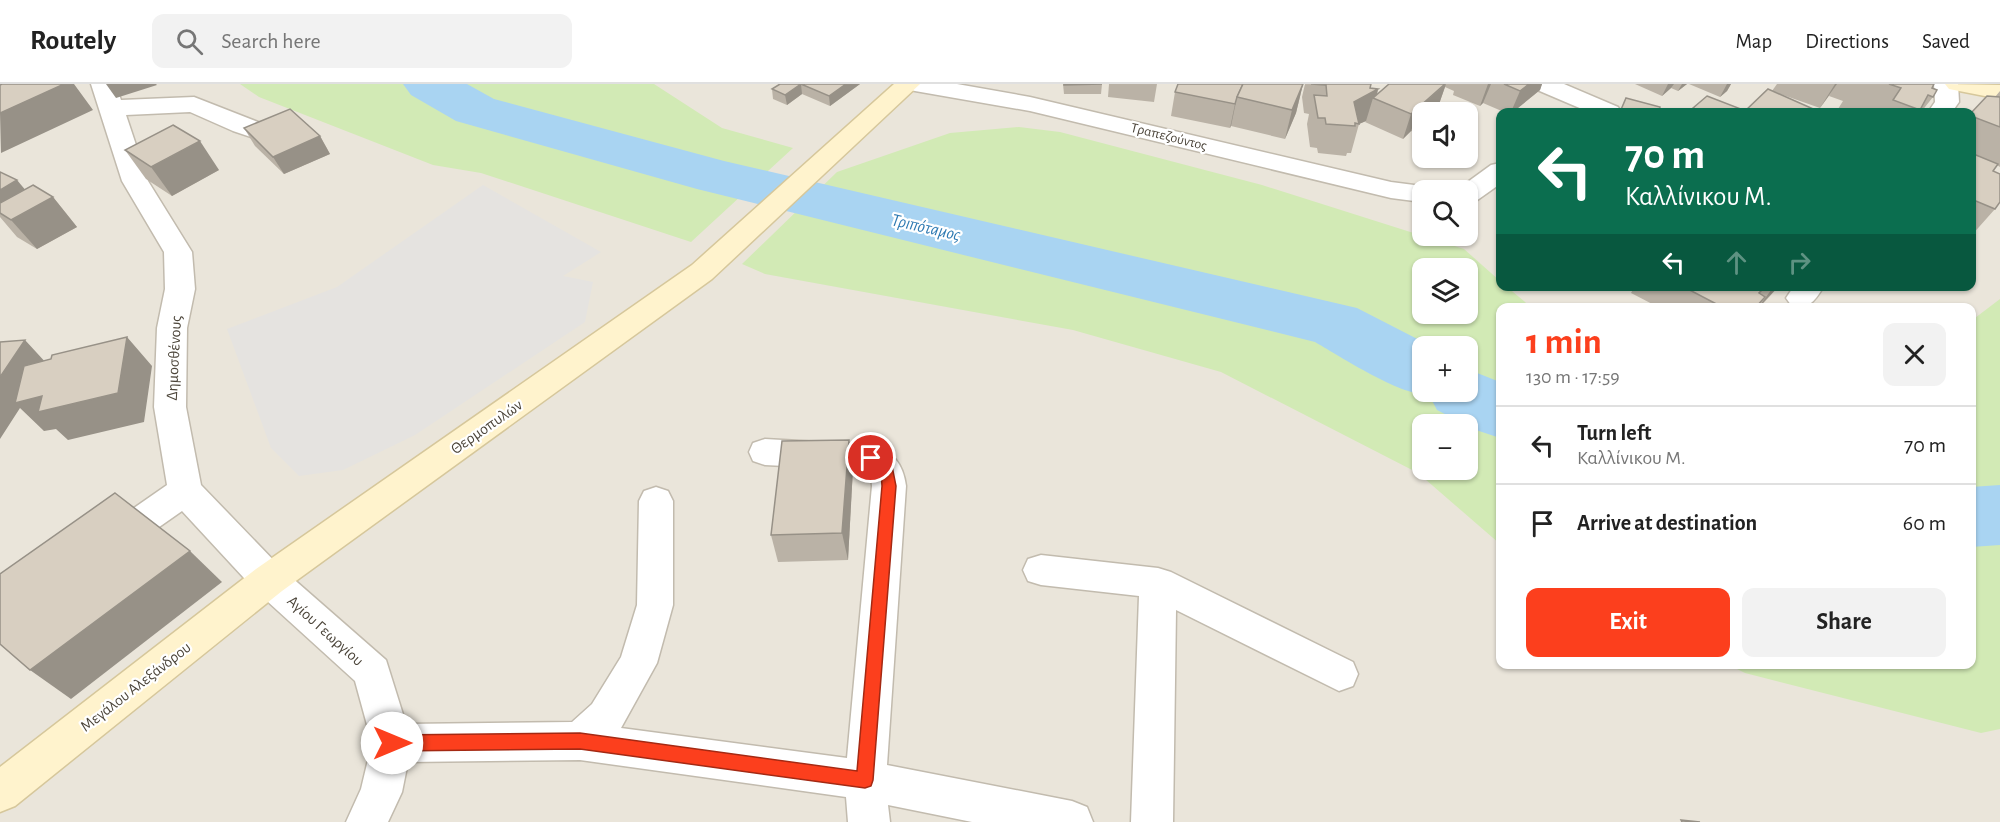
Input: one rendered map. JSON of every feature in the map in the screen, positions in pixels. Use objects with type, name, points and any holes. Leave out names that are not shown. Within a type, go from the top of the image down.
[{"type":"street","name":"Θερμοπυλών","points":[[269,580],[702,272],[908,84]]},
{"type":"street","name":"Τραπεζούντος","points":[[915,84],[1030,104],[1412,192]]},
{"type":"street","points":[[1543,84],[1572,106],[1599,84]]},
{"type":"street","points":[[1943,108],[1947,102],[1946,84]]},
{"type":"street","points":[[1957,84],[2000,92]]},
{"type":"street","points":[[107,96],[194,104],[242,126],[272,136]]},
{"type":"street","name":"Δημοσθένους","points":[[107,96],[135,181],[178,252],[180,289],[172,328],[171,407],[185,491]]},
{"type":"street","points":[[1478,187],[1496,174]]},
{"type":"street","points":[[765,452],[871,458],[887,470],[889,486],[865,780],[869,822]]},
{"type":"street","points":[[88,558],[185,491],[269,580]]},
{"type":"street","points":[[580,741],[606,717],[639,663],[655,605],[656,501]]},
{"type":"street","points":[[1041,570],[1158,583],[1339,674]]},
{"type":"street","name":"Αγίου Γεωργίου","points":[[269,580],[372,672],[392,743],[381,792],[367,822]]},
{"type":"street","name":"Μεγάλου Αλεξάνδρου","points":[[0,792],[269,580]]},
{"type":"street","points":[[1152,822],[1158,583]]},
{"type":"street","points":[[392,743],[580,741],[865,780],[1072,822]]},
{"type":"shaded area","points":[[0,84],[2000,84],[2000,822],[0,822]]},
{"type":"shaded area","points":[[483,185],[601,252],[563,276],[593,282],[585,322],[415,435],[343,470],[299,476],[271,448],[227,329],[337,287]]},
{"type":"green space","points":[[240,84],[654,84],[722,128],[793,148],[691,242],[481,173],[433,165],[259,97]]},
{"type":"green space","points":[[1019,127],[1060,132],[1262,185],[1412,233],[1412,246],[1455,246],[1464,249],[1474,258],[1412,258],[1412,324],[1478,324],[1478,261],[1496,277],[1496,291],[1512,291],[1526,303],[1496,303],[1496,541],[1426,480],[1478,480],[1478,414],[1412,414],[1412,470],[1221,372],[1073,330],[765,274],[742,264],[837,172],[950,133]]},
{"type":"green space","points":[[2000,299],[2000,729],[1981,733],[1745,673],[1737,669],[1976,669],[1976,317]]},
{"type":"building","points":[[64,84],[0,113],[0,85]]},
{"type":"building","points":[[780,84],[801,84],[785,95],[772,89]]},
{"type":"building","points":[[801,84],[846,84],[829,96]]},
{"type":"building","points":[[1178,84],[1243,84],[1235,104],[1175,92]]},
{"type":"building","points":[[1243,84],[1303,84],[1292,110],[1237,97]]},
{"type":"building","points":[[1311,84],[1371,84],[1370,88],[1378,89],[1354,102],[1359,124],[1355,123],[1355,126],[1326,124],[1325,118],[1318,118],[1314,95],[1327,96],[1326,85]]},
{"type":"building","points":[[1389,84],[1445,84],[1425,102],[1412,102],[1411,114],[1373,98]]},
{"type":"building","points":[[1504,84],[1529,84],[1520,91]]},
{"type":"building","points":[[1889,84],[1934,84],[1932,88],[1937,90],[1933,97],[1928,95],[1921,108],[1915,108],[1893,100],[1901,88]]},
{"type":"building","points":[[1768,89],[1811,108],[1748,108]]},
{"type":"building","points":[[1707,96],[1738,108],[1693,108]]},
{"type":"building","points":[[1987,96],[2000,97],[2000,127],[1976,118],[1976,108]]},
{"type":"building","points":[[1626,98],[1660,107],[1660,108],[1622,108]]},
{"type":"building","points":[[290,109],[320,136],[273,157],[244,128]]},
{"type":"building","points":[[173,125],[200,141],[151,167],[125,150]]},
{"type":"building","points":[[1976,155],[1998,164],[1993,171],[2000,174],[2000,202],[1995,209],[1976,201]]},
{"type":"building","points":[[0,172],[17,180],[0,190]]},
{"type":"building","points":[[33,185],[53,197],[11,220],[0,213],[0,203]]},
{"type":"building","points":[[1692,291],[1761,291],[1759,293],[1765,297],[1760,303],[1714,303]]},
{"type":"building","points":[[127,337],[118,393],[38,412],[42,396],[15,403],[24,366],[51,359],[52,355]]},
{"type":"building","points":[[25,340],[0,377],[0,342]]},
{"type":"building","points":[[849,440],[842,533],[771,535],[782,441]]},
{"type":"building","points":[[115,493],[190,551],[30,670],[0,644],[0,574]]},
{"type":"waterway","name":"Τριπόταμος","points":[[429,84],[475,110],[717,177],[1334,324],[1412,366]]},
{"type":"waterway","name":"Τριπόταμος","points":[[1478,401],[1496,410]]},
{"type":"waterway","name":"Τριπόταμος","points":[[1976,517],[2000,515]]},
{"type":"route","points":[[392,743],[580,741],[865,780],[889,486],[887,470],[871,458]]}]
